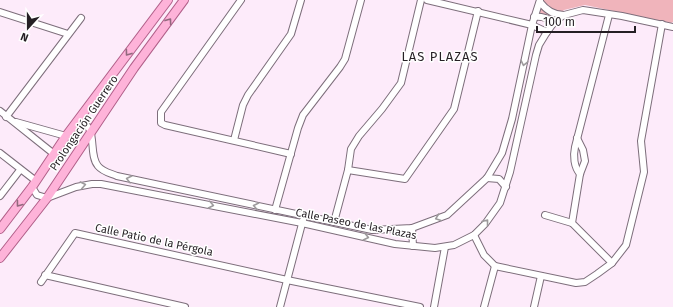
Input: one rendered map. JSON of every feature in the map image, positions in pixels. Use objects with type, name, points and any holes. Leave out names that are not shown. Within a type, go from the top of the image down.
[{"type":"main road","name":"Prolongación Guerrero","points":[[0,229],[34,184],[66,136],[168,0]]},
{"type":"main road","name":"Prolongación Guerrero","points":[[0,258],[46,198],[134,68],[184,0]]},
{"type":"main road","points":[[139,38],[150,46]]},
{"type":"street","points":[[241,0],[161,112],[161,123],[291,154]]},
{"type":"street","points":[[234,140],[243,104],[291,34],[301,0]]},
{"type":"street","points":[[275,210],[303,115],[345,59],[361,0]]},
{"type":"street","points":[[334,222],[348,170],[351,149],[359,136],[382,109],[401,83],[421,0]]},
{"type":"street","points":[[427,0],[532,25],[547,32]]},
{"type":"street","points":[[540,1],[543,7],[551,12],[564,15]]},
{"type":"street","name":"Calle Paseo de las Plazas","points":[[90,133],[95,162],[108,173],[133,180],[372,230],[412,228],[447,215],[487,178],[502,153],[512,119],[534,17],[540,1]]},
{"type":"street","name":"Calle Paseo de las Plazas","points":[[46,198],[76,187],[101,184],[395,244],[430,248],[445,247],[474,235],[485,224],[500,203],[506,188],[536,55],[539,45],[553,24],[564,15],[583,10],[622,16],[673,27]]},
{"type":"street","points":[[348,170],[404,178],[454,109],[478,11]]},
{"type":"street","points":[[0,12],[68,34]]},
{"type":"street","points":[[580,174],[574,153],[609,15]]},
{"type":"street","points":[[534,17],[541,16],[551,21],[553,24]]},
{"type":"street","points":[[6,116],[81,18]]},
{"type":"street","points":[[474,235],[484,254],[495,266],[541,276],[580,283],[591,278],[612,262],[626,244],[644,172],[640,147],[662,24]]},
{"type":"street","points":[[0,111],[54,154]]},
{"type":"street","points":[[12,121],[66,136]]},
{"type":"street","points":[[77,122],[82,122],[88,125],[90,133]]},
{"type":"street","points":[[572,223],[580,174],[585,165],[585,156],[581,144],[577,138]]},
{"type":"street","points":[[0,153],[34,184],[37,195],[46,198]]},
{"type":"street","points":[[0,196],[20,170]]},
{"type":"street","points":[[487,178],[499,179],[506,188]]},
{"type":"street","points":[[545,215],[572,223],[612,262]]},
{"type":"street","points":[[280,307],[304,216]]},
{"type":"street","points":[[412,228],[413,246]]},
{"type":"street","name":"Calle Patio de la Pérgola","points":[[40,282],[75,233],[287,280]]},
{"type":"street","points":[[434,307],[445,247]]},
{"type":"street","points":[[484,307],[495,266]]},
{"type":"street","points":[[45,275],[185,307]]},
{"type":"street","points":[[534,307],[541,276]]},
{"type":"street","points":[[287,280],[420,307]]},
{"type":"shaded area","points":[[543,0],[673,0],[673,22],[671,23],[585,5],[564,10],[549,24],[537,19]]},
{"type":"district","name":"LAS PLAZAS","points":[[440,56]]}]
